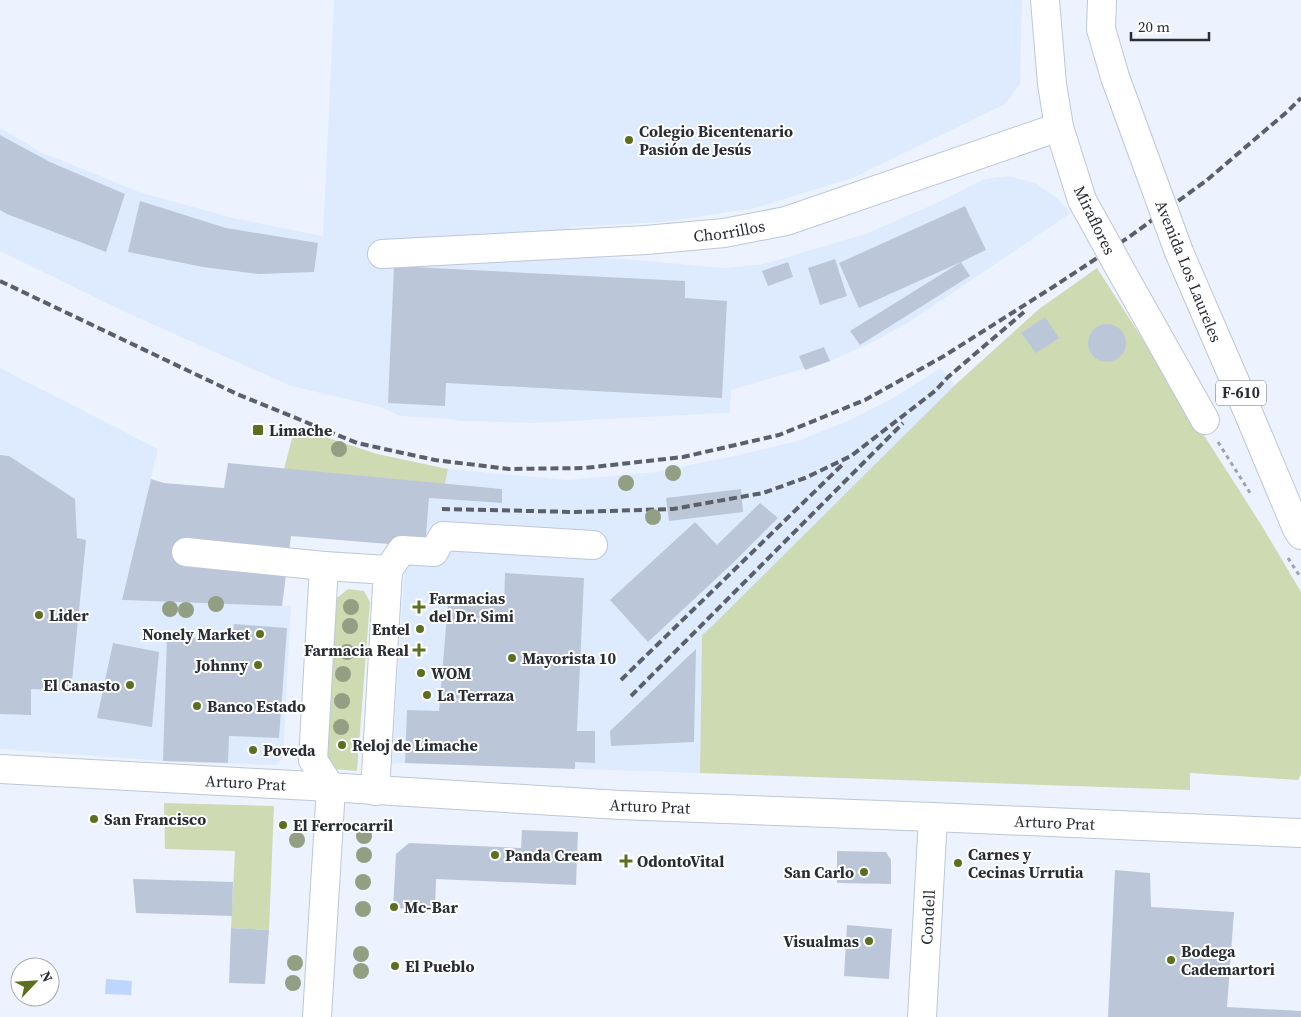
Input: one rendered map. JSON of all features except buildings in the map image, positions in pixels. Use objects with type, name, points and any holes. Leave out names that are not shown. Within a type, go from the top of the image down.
[{"type":"street","name":"Miraflores","points":[[1045,0],[1052,84],[1059,127],[1082,200],[1205,420]]},
{"type":"street","name":"Avenida Los Laureles","points":[[1102,0],[1101,30],[1115,77],[1179,252],[1301,535]]},
{"type":"street","name":"Chorrillos","points":[[382,254],[646,240],[724,233],[786,221],[1059,127]]},
{"type":"street","points":[[375,791],[388,570],[402,550],[434,552],[442,536],[593,545]]},
{"type":"street","points":[[186,552],[324,566],[388,570]]},
{"type":"street","points":[[317,1017],[331,788],[313,760],[324,566]]},
{"type":"street","name":"Arturo Prat","points":[[0,769],[620,805],[1301,833]]},
{"type":"street","name":"Condell","points":[[922,1017],[933,817]]},
{"type":"shaded area","points":[[334,0],[1022,0],[1020,84],[1005,104],[855,177],[756,208],[664,222],[570,227],[569,244],[571,256],[724,268],[764,264],[865,234],[941,201],[984,179],[1009,176],[1037,184],[1056,197],[1071,213],[906,324],[867,345],[830,361],[731,390],[730,413],[536,423],[460,421],[400,416],[380,407],[291,386],[123,311],[0,251],[0,128],[43,153],[142,193],[233,218],[323,236]]},
{"type":"shaded area","points":[[0,368],[158,449],[122,600],[291,606],[283,758],[276,765],[163,761],[0,749]]},
{"type":"shaded area","points":[[941,368],[955,385],[702,635],[700,773],[392,764],[405,559],[425,547],[429,498],[502,503],[502,489],[445,484],[448,469],[568,480],[655,472],[734,456],[798,441],[852,419],[893,398]]},
{"type":"green space","points":[[1097,268],[1262,526],[1301,592],[1301,774],[1298,780],[1190,773],[1190,790],[700,773],[702,635],[955,385],[1039,309]]},
{"type":"green space","points":[[295,427],[377,454],[448,469],[445,484],[284,469]]},
{"type":"green space","points":[[348,589],[364,591],[370,602],[357,771],[323,768],[337,598]]},
{"type":"green space","points":[[164,803],[274,806],[269,930],[231,928],[235,851],[165,849]]},
{"type":"water","points":[[106,979],[132,981],[131,995],[105,994]]},
{"type":"railway","points":[[0,281],[237,394],[357,443],[435,460],[509,469],[585,468],[683,457],[779,435],[865,400],[944,356],[1129,237],[1207,180],[1301,98]]},
{"type":"railway","points":[[442,509],[575,512],[673,509],[763,493],[805,478],[851,456],[935,391],[948,377],[1024,312]]},
{"type":"railway","points":[[631,696],[903,423]]},
{"type":"railway","points":[[621,680],[843,464]]},
{"type":"place","name":"Colegio Bicentenario Pasión de Jesús","points":[[629,140]]},
{"type":"place","name":"Limache","points":[[258,430]]},
{"type":"place","name":"Farmacias del Dr. Simi","points":[[419,607]]},
{"type":"place","name":"Lider","points":[[39,615]]},
{"type":"place","name":"Entel","points":[[420,629]]},
{"type":"place","name":"Nonely Market","points":[[260,634]]},
{"type":"place","name":"Farmacia Real","points":[[419,650]]},
{"type":"place","name":"Mayorista 10","points":[[512,658]]},
{"type":"place","name":"Johnny","points":[[258,665]]},
{"type":"place","name":"WOM","points":[[421,673]]},
{"type":"place","name":"El Canasto","points":[[130,685]]},
{"type":"place","name":"La Terraza","points":[[427,695]]},
{"type":"place","name":"Banco Estado","points":[[197,706]]},
{"type":"place","name":"Reloj de Limache","points":[[342,745]]},
{"type":"place","name":"Poveda","points":[[253,750]]},
{"type":"place","name":"San Francisco","points":[[94,819]]},
{"type":"place","name":"El Ferrocarril","points":[[283,825]]},
{"type":"place","name":"Panda Cream","points":[[495,855]]},
{"type":"place","name":"OdontoVital","points":[[626,861]]},
{"type":"place","name":"Carnes y Cecinas Urrutia","points":[[958,863]]},
{"type":"place","name":"San Carlo","points":[[864,872]]},
{"type":"place","name":"Mc-Bar","points":[[394,907]]},
{"type":"place","name":"Visualmas","points":[[869,941]]},
{"type":"place","name":"Bodega Cademartori","points":[[1171,960]]},
{"type":"place","name":"El Pueblo","points":[[395,966]]}]
